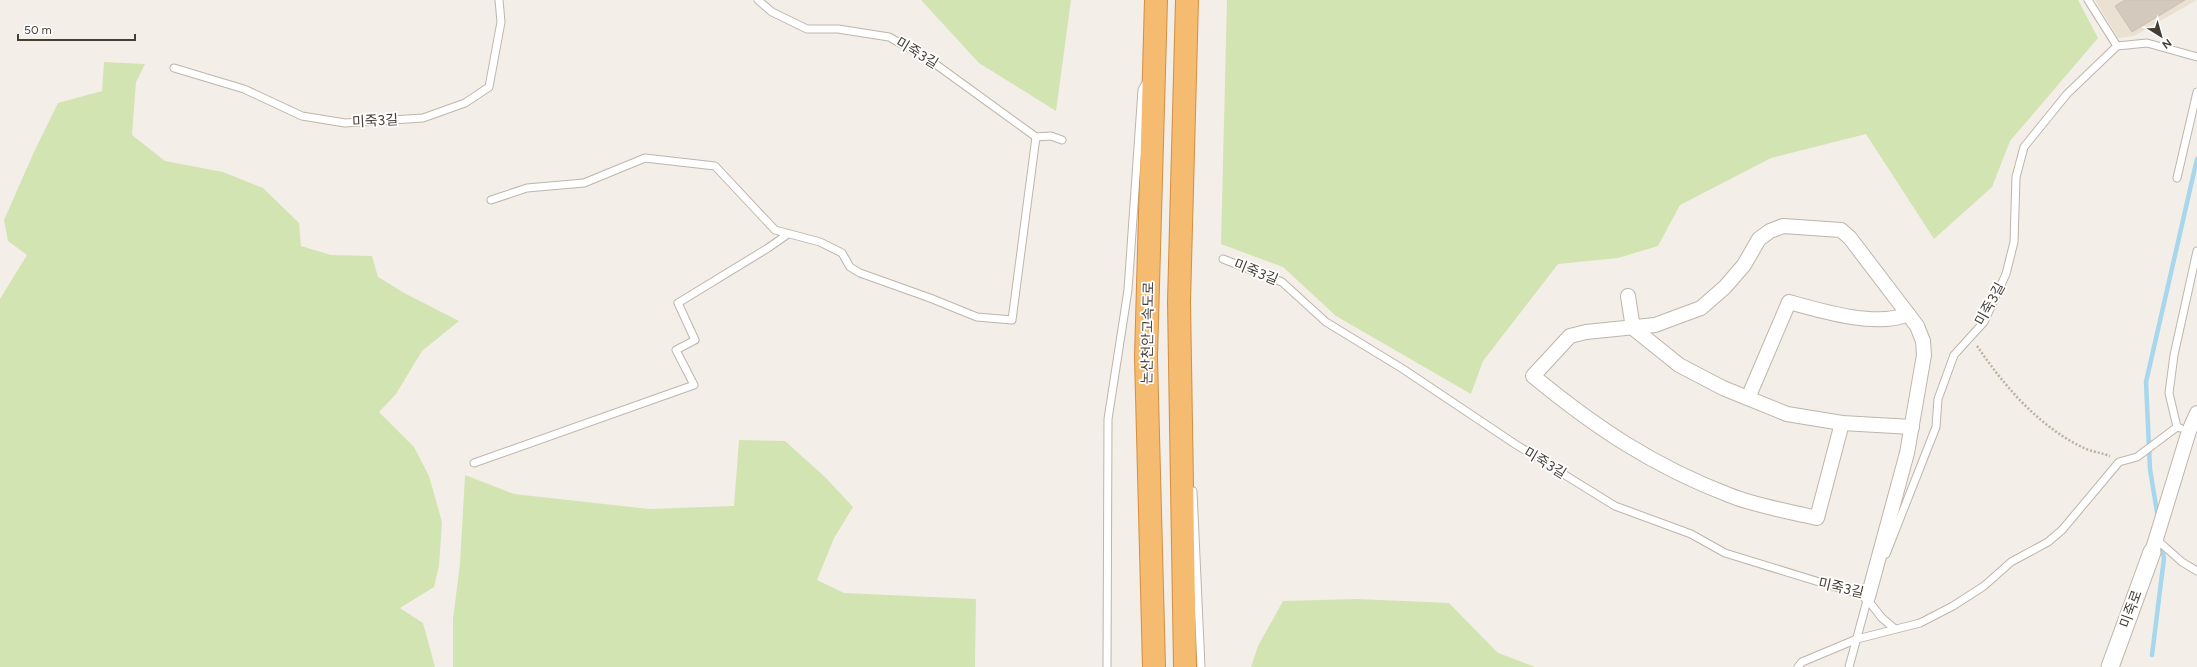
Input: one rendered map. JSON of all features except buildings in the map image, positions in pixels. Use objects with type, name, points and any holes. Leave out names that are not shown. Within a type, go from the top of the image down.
[{"type":"highway","name":"논산천안고속도로","points":[[1154,667],[1146,358],[1156,0]]},
{"type":"highway","points":[[1185,667],[1179,302],[1187,0]]},
{"type":"street","points":[[1842,423],[1817,518],[1730,496],[1671,470],[1623,444],[1585,418],[1533,376],[1570,336],[1586,332],[1655,325],[1701,308],[1725,287],[1744,265],[1759,239],[1770,231],[1783,226],[1841,230],[1850,238],[1917,326],[1923,341],[1924,355],[1908,453],[1868,598]]},
{"type":"street","points":[[1628,296],[1633,328],[1679,365],[1748,398],[1787,414],[1842,423],[1912,427]]},
{"type":"street","points":[[1748,398],[1789,302],[1837,315],[1896,320],[1908,314]]},
{"type":"street","points":[[2154,545],[2175,481],[2183,429],[2197,414]]},
{"type":"street","name":"미죽로","points":[[2112,667],[2154,545]]},
{"type":"lane","name":"미죽3길","points":[[174,68],[244,89],[302,116],[345,123],[423,118],[466,103],[489,87],[502,22],[499,0]]},
{"type":"lane","name":"미죽3길","points":[[758,0],[772,12],[807,29],[838,29],[889,36],[927,58],[1036,137]]},
{"type":"lane","points":[[2088,0],[2117,46],[2147,43],[2197,57]]},
{"type":"lane","name":"미죽3길","points":[[1223,259],[1282,282],[1326,322],[1403,368],[1515,444],[1615,506],[1691,534],[1725,553],[1868,598],[1936,427],[1938,399],[1954,355],[1984,322],[2006,274],[2014,242],[2016,177],[2024,147],[2067,94],[2117,46]]},
{"type":"lane","points":[[1107,667],[1108,419],[1128,290],[1142,90],[1154,67]]},
{"type":"lane","points":[[2177,178],[2197,92]]},
{"type":"lane","points":[[491,200],[528,188],[584,183],[645,158],[715,166],[775,230],[820,242],[842,253],[850,267],[860,273],[930,298],[977,317],[1012,320],[1036,137],[1051,136],[1062,140]]},
{"type":"lane","points":[[474,463],[694,384],[676,350],[695,340],[678,303],[768,248],[788,234]]},
{"type":"lane","points":[[1798,667],[1802,662],[1857,639],[1920,623],[1953,606],[1984,586],[2011,562],[2048,542],[2062,530],[2119,462],[2136,457],[2164,436],[2183,429],[2169,393],[2174,355],[2197,250]]},
{"type":"lane","points":[[1181,448],[1190,473]]},
{"type":"lane","points":[[1193,487],[1201,667]]},
{"type":"lane","points":[[2154,545],[2171,552],[2197,570]]},
{"type":"lane","points":[[1868,598],[1882,618],[1895,629]]},
{"type":"lane","points":[[1849,667],[1868,598]]},
{"type":"path","points":[[1971,336],[2010,390],[2042,422],[2086,449],[2124,461]]},
{"type":"shaded area","points":[[2095,0],[2197,0],[2134,36],[2118,38]]},
{"type":"green space","points":[[921,0],[1071,0],[1056,111],[979,63]]},
{"type":"green space","points":[[1227,0],[2078,0],[2098,38],[2010,141],[1992,187],[1934,239],[1866,134],[1771,158],[1680,205],[1658,246],[1618,258],[1558,264],[1483,361],[1471,394],[1336,316],[1283,267],[1221,244]]},
{"type":"green space","points":[[104,62],[145,64],[136,82],[132,135],[165,161],[223,172],[263,188],[299,223],[301,246],[331,255],[372,256],[378,277],[406,294],[459,321],[422,351],[396,394],[379,412],[414,447],[429,476],[442,522],[439,566],[434,587],[400,608],[423,623],[435,667],[0,667],[0,299],[27,255],[8,241],[4,220],[34,152],[58,103],[102,91]]},
{"type":"green space","points":[[739,440],[785,441],[825,477],[853,507],[834,538],[817,580],[844,593],[976,599],[975,667],[453,667],[453,619],[460,564],[465,475],[514,494],[649,509],[734,506]]},
{"type":"green space","points":[[1357,599],[1449,603],[1498,653],[1535,667],[1251,667],[1258,646],[1283,601]]},
{"type":"waterway","points":[[2158,518],[2150,469],[2146,382],[2197,159]]},
{"type":"waterway","points":[[2152,655],[2164,558],[2161,543]]}]
